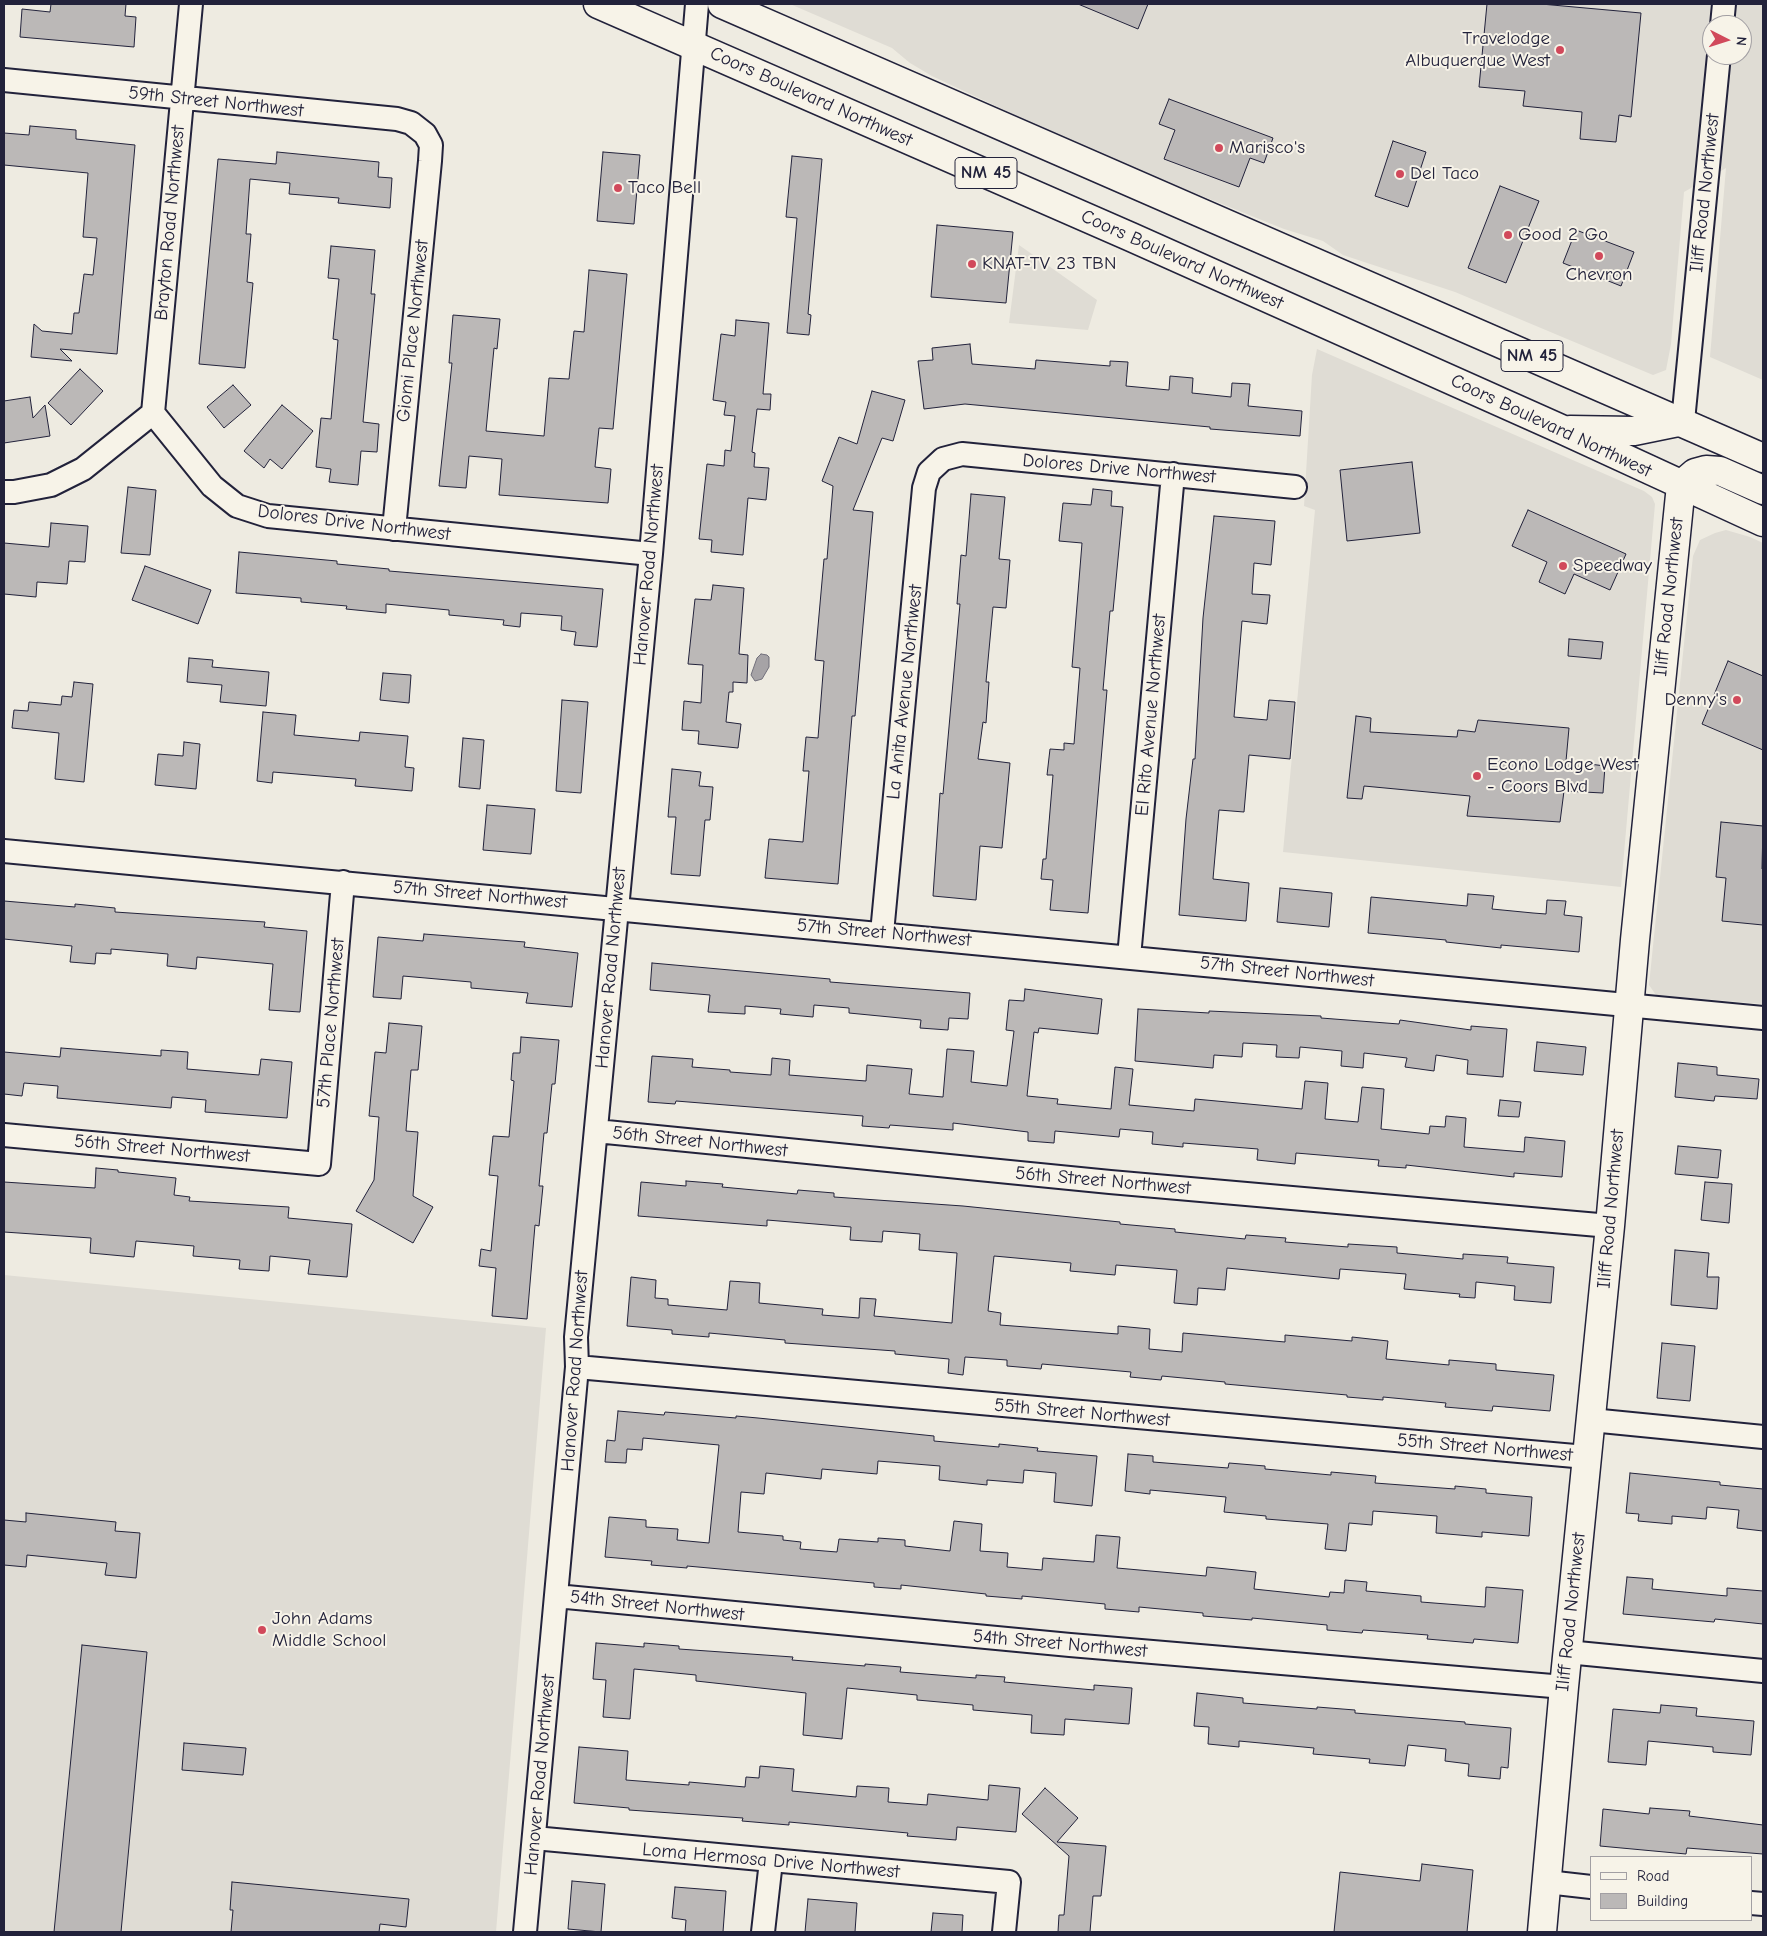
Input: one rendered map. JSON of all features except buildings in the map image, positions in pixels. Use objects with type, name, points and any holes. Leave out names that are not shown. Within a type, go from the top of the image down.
[{"type":"main road","name":"Coors Boulevard Northwest","points":[[598,4],[1122,233],[1561,429],[1763,522]]},
{"type":"main road","name":"NM 45","points":[[722,4],[1683,421],[1763,458]]},
{"type":"main road","points":[[1561,429],[1634,431],[1683,421]]},
{"type":"main road","points":[[1681,485],[1695,473],[1706,470],[1720,471],[1763,490]]},
{"type":"main road","name":"Iliff Road Northwest","points":[[1542,1932],[1567,1652],[1610,1226],[1629,1005],[1681,485]]},
{"type":"street","name":"Brayton Road Northwest","points":[[152,413],[191,4]]},
{"type":"street","name":"Hanover Road Northwest","points":[[525,1932],[577,1367],[576,1337],[651,554],[695,46],[697,4]]},
{"type":"street","name":"Iliff Road Northwest","points":[[1683,421],[1718,65]]},
{"type":"street","name":"59th Street Northwest","points":[[4,80],[397,119],[411,123],[425,134]]},
{"type":"street","name":"Giomi Place Northwest","points":[[394,529],[430,160],[430,145],[425,134]]},
{"type":"street","name":"Dolores Drive Northwest","points":[[152,413],[212,486],[238,506],[268,516],[651,554]]},
{"type":"street","points":[[4,492],[51,485],[83,469],[152,413]]},
{"type":"street","name":"Dolores Drive Northwest","points":[[943,458],[962,454],[1295,486]]},
{"type":"street","name":"La Anita Avenue Northwest","points":[[882,932],[924,488],[929,472],[943,458]]},
{"type":"street","name":"El Rito Avenue Northwest","points":[[1129,957],[1173,474]]},
{"type":"street","name":"57th Street Northwest","points":[[4,850],[882,932],[1763,1018]]},
{"type":"street","name":"57th Place Northwest","points":[[319,1164],[343,882]]},
{"type":"street","name":"56th Street Northwest","points":[[596,1131],[1110,1182],[1610,1226]]},
{"type":"street","name":"56th Street Northwest","points":[[4,1135],[319,1164]]},
{"type":"street","name":"55th Street Northwest","points":[[577,1367],[1586,1457]]},
{"type":"street","points":[[1591,1420],[1763,1437]]},
{"type":"street","name":"54th Street Northwest","points":[[556,1596],[1060,1645],[1564,1687]]},
{"type":"street","points":[[1567,1652],[1763,1670]]},
{"type":"street","name":"Loma Hermosa Drive Northwest","points":[[534,1838],[1009,1882],[1004,1932]]},
{"type":"street","points":[[763,1932],[771,1861]]},
{"type":"street","points":[[1547,1882],[1590,1887]]},
{"type":"shaded area","points":[[790,4],[1763,4],[1763,380],[1710,357],[1726,168],[1684,192],[1671,344],[1666,370],[1653,375],[1455,292],[1343,255],[1323,241],[1284,229],[1098,154],[932,76],[910,63],[892,48]]},
{"type":"shaded area","points":[[1019,245],[1097,300],[1088,330],[1009,323]]},
{"type":"shaded area","points":[[1317,349],[1644,491],[1652,497],[1655,504],[1621,887],[1283,852],[1315,510],[1304,506],[1312,375]]},
{"type":"shaded area","points":[[1726,530],[1763,543],[1763,1004],[1656,995],[1649,985],[1693,556],[1700,540]]},
{"type":"shaded area","points":[[761,654],[769,657],[769,667],[762,679],[755,681],[751,675],[757,658]]},
{"type":"shaded area","name":"John Adams Middle School","points":[[4,1275],[546,1328],[496,1932],[4,1932]]},
{"type":"place","name":"Travelodge Albuquerque West","points":[[1560,50]]},
{"type":"place","name":"Marisco's","points":[[1219,148]]},
{"type":"place","name":"Del Taco","points":[[1400,174]]},
{"type":"place","name":"Taco Bell","points":[[618,188]]},
{"type":"place","name":"Good 2 Go","points":[[1508,235]]},
{"type":"place","name":"Chevron","points":[[1599,256]]},
{"type":"place","name":"KNAT-TV 23 TBN","points":[[972,264]]},
{"type":"place","name":"Speedway","points":[[1563,566]]},
{"type":"place","name":"Denny's","points":[[1737,700]]},
{"type":"place","name":"Econo Lodge West - Coors Blvd","points":[[1477,776]]},
{"type":"place","name":"John Adams Middle School","points":[[262,1630]]}]
